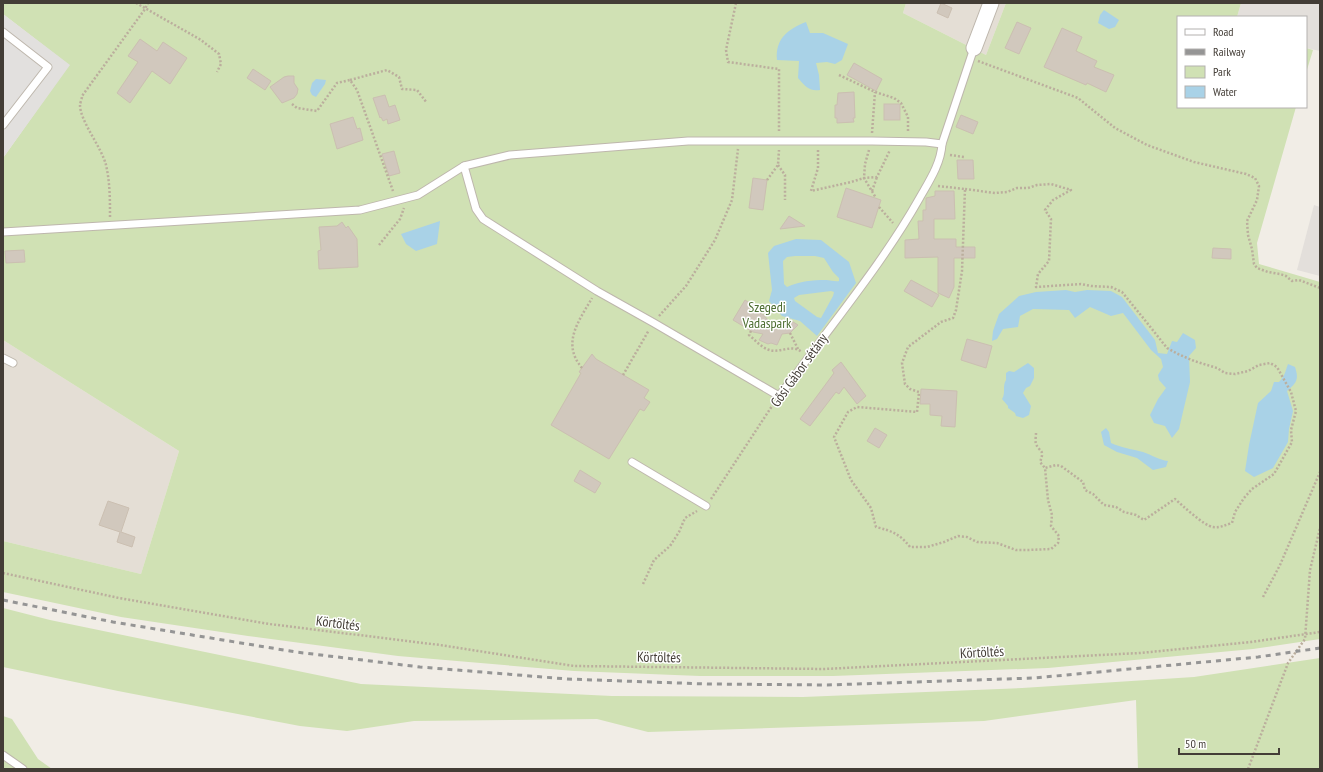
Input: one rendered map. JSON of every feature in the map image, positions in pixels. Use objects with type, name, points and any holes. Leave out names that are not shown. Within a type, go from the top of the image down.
[{"type":"street","points":[[972,53],[991,3]]},
{"type":"lane","points":[[3,32],[48,67],[3,125]]},
{"type":"lane","name":"Gősi Gábor sétány","points":[[779,396],[901,231],[927,184],[941,154],[942,144],[972,53]]},
{"type":"lane","points":[[3,232],[360,210],[418,195],[464,166],[510,155],[688,141],[872,141],[926,142],[942,144]]},
{"type":"lane","points":[[464,166],[476,209],[483,219],[597,291],[779,396]]},
{"type":"lane","points":[[3,358],[13,363]]},
{"type":"lane","points":[[632,462],[706,506]]},
{"type":"lane","points":[[3,755],[23,769]]},
{"type":"path","points":[[136,3],[201,40],[219,54],[221,64],[217,72]]},
{"type":"path","points":[[110,226],[110,198],[106,165],[102,153],[83,117],[80,106],[82,96],[148,3]]},
{"type":"path","points":[[736,3],[726,50],[728,62],[779,69],[778,165],[767,180]]},
{"type":"path","points":[[972,53],[1078,98],[1115,128],[1147,145],[1194,162],[1246,174],[1255,178],[1259,186],[1257,200],[1247,220],[1248,235],[1254,264],[1257,268],[1286,276],[1292,281],[1299,280],[1320,288]]},
{"type":"path","points":[[292,104],[297,108],[318,111],[337,83],[387,70],[400,77],[402,89],[417,90],[428,103]]},
{"type":"path","points":[[839,75],[875,92],[894,98],[901,103],[908,117],[908,142]]},
{"type":"path","points":[[350,80],[357,90],[397,201]]},
{"type":"path","points":[[875,92],[872,141],[865,164],[864,178],[876,198]]},
{"type":"path","points":[[623,375],[654,323],[686,286],[715,240],[732,200],[740,141]]},
{"type":"path","points":[[818,141],[818,168],[811,192],[864,178],[877,177]]},
{"type":"path","points":[[872,191],[894,142]]},
{"type":"path","points":[[941,154],[964,157]]},
{"type":"path","points":[[778,165],[785,175],[785,200]]},
{"type":"path","points":[[927,184],[995,193],[1007,192],[1017,188],[1028,188],[1037,185],[1050,184],[1071,190],[1053,200],[1045,210],[1051,219],[1048,261],[1038,274],[1036,287],[1081,284],[1111,287],[1122,292],[1167,348],[1178,354],[1217,368],[1225,373],[1235,374],[1248,371],[1259,365],[1270,364],[1277,367],[1290,392],[1296,411],[1291,430],[1292,442],[1274,474],[1252,489],[1244,498],[1234,512],[1232,523],[1219,527],[1211,527],[1191,514],[1175,499],[1144,520],[1116,507],[1104,505],[1093,494],[1085,490],[1083,482],[1061,466],[1056,465],[1045,468]]},
{"type":"path","points":[[965,189],[962,271],[956,310],[953,318],[941,322],[908,347],[902,363],[905,384],[910,389],[919,392],[917,412],[857,407],[848,412],[834,437],[852,480],[870,508],[876,527],[893,532],[904,540],[910,547],[927,547],[958,536],[967,537],[977,542],[997,543],[1016,550],[1051,549],[1058,543],[1059,536],[1051,526],[1052,515],[1048,500],[1045,468],[1040,462],[1043,455],[1036,444],[1036,433]]},
{"type":"path","points":[[379,245],[400,219],[407,198]]},
{"type":"path","points":[[879,207],[901,231]]},
{"type":"path","points":[[582,368],[574,356],[572,341],[575,328],[597,291]]},
{"type":"path","points":[[751,331],[749,335],[767,350],[776,351],[789,348],[799,349]]},
{"type":"path","points":[[790,333],[799,349],[809,357]]},
{"type":"path","name":"Gősi Gábor sétány","points":[[643,584],[654,560],[670,546],[679,532],[685,518],[706,506],[779,396]]},
{"type":"path","points":[[1263,597],[1280,565],[1320,472]]},
{"type":"path","points":[[1248,769],[1288,663],[1305,639],[1310,570],[1320,528]]},
{"type":"path","name":"Körtöltés","points":[[3,573],[118,598],[269,624],[440,645],[574,666],[824,670],[1140,653],[1251,642],[1320,632]]},
{"type":"shaded area","points":[[906,3],[1006,3],[986,55],[903,13]]},
{"type":"shaded area","points":[[1241,3],[1320,3],[1320,51],[1307,48],[1307,16],[1237,16]]},
{"type":"shaded area","points":[[3,14],[70,65],[3,158]]},
{"type":"shaded area","points":[[1314,205],[1320,207],[1320,276],[1297,270]]},
{"type":"shaded area","points":[[3,340],[179,451],[141,574],[3,541]]},
{"type":"green space","name":"Szegedi Vadaspark","points":[[3,3],[906,3],[903,13],[986,55],[1006,3],[1241,3],[1237,16],[1177,16],[1177,108],[1296,108],[1257,243],[1259,264],[1320,282],[1320,639],[1253,649],[1048,668],[833,676],[700,676],[574,671],[398,656],[121,617],[3,592],[3,541],[141,574],[179,451],[3,340],[3,158],[69,65],[3,14]]},
{"type":"green space","points":[[1307,48],[1313,50],[1307,70]]},
{"type":"green space","points":[[3,608],[50,620],[361,684],[612,696],[803,697],[1022,688],[1194,677],[1320,658],[1320,769],[1138,769],[1136,700],[984,721],[648,732],[597,719],[414,721],[347,731],[300,726],[3,667]]},
{"type":"green space","points":[[3,716],[12,719],[38,759],[52,769],[3,769]]},
{"type":"water","points":[[1104,10],[1119,20],[1115,27],[1109,29],[1098,23],[1100,15]]},
{"type":"water","points":[[806,22],[810,33],[823,33],[848,44],[842,60],[835,64],[827,62],[816,63],[819,75],[820,90],[810,89],[798,78],[799,61],[777,60],[778,46],[784,36],[794,28]]},
{"type":"water","points":[[316,79],[326,80],[316,97],[312,95],[310,91],[312,83]]},
{"type":"water","points":[[440,221],[437,244],[416,251],[406,244],[401,234]]},
{"type":"water","points":[[796,239],[821,240],[849,262],[856,283],[817,336],[800,321],[782,316],[769,301],[772,290],[768,253],[774,246]],"holes":[[[815,256],[824,258],[839,278],[839,281],[826,280],[801,282],[787,287],[784,284],[783,261],[787,257]],[[831,291],[834,292],[833,296],[821,318],[817,317],[795,301],[794,298],[799,295]]]},
{"type":"water","points":[[1066,290],[1075,292],[1087,290],[1111,291],[1122,297],[1155,340],[1158,353],[1167,354],[1172,341],[1177,342],[1183,333],[1195,340],[1196,348],[1189,356],[1190,382],[1179,429],[1172,438],[1165,426],[1154,423],[1150,415],[1158,399],[1166,388],[1159,380],[1158,375],[1163,367],[1161,359],[1151,350],[1123,313],[1111,316],[1090,307],[1075,318],[1069,310],[1033,309],[1020,316],[1018,327],[1003,329],[997,339],[992,341],[993,331],[999,314],[1019,296],[1036,292]]},
{"type":"water","points":[[1028,363],[1034,368],[1034,378],[1030,386],[1026,388],[1023,393],[1031,406],[1029,415],[1023,418],[1016,416],[1002,399],[1004,394],[1006,373],[1009,371],[1014,372]]},
{"type":"water","points":[[1288,364],[1295,367],[1297,378],[1293,386],[1287,391],[1293,411],[1288,442],[1273,468],[1254,477],[1245,471],[1258,403],[1271,391],[1274,382],[1279,382],[1281,380],[1285,374]]},
{"type":"water","points":[[1106,428],[1109,432],[1111,443],[1168,461],[1166,467],[1153,470],[1137,458],[1117,452],[1104,445],[1101,432]]},
{"type":"building","points":[[941,3],[952,8],[948,18],[937,13]]},
{"type":"building","points":[[1017,22],[1031,28],[1019,54],[1005,48]]},
{"type":"building","points":[[1062,28],[1082,37],[1076,51],[1097,61],[1094,67],[1114,75],[1106,92],[1087,83],[1086,85],[1044,67]]},
{"type":"building","points":[[140,39],[157,51],[163,42],[187,58],[170,84],[152,71],[130,103],[117,93],[138,62],[128,56]]},
{"type":"building","points":[[854,63],[882,79],[876,91],[847,75]]},
{"type":"building","points":[[253,69],[271,81],[265,90],[247,78]]},
{"type":"building","points":[[294,76],[294,83],[298,89],[297,94],[294,98],[282,103],[270,87],[284,77]]},
{"type":"building","points":[[854,92],[854,122],[837,123],[837,118],[835,118],[835,105],[837,105],[838,93]]},
{"type":"building","points":[[385,95],[389,107],[395,105],[400,120],[388,124],[387,119],[383,121],[381,117],[380,118],[373,98]]},
{"type":"building","points":[[884,104],[900,104],[900,120],[884,120]]},
{"type":"building","points":[[961,115],[978,122],[973,134],[956,127]]},
{"type":"building","points":[[353,117],[357,129],[360,128],[363,140],[337,149],[330,124]]},
{"type":"building","points":[[394,151],[400,173],[389,176],[382,154]]},
{"type":"building","points":[[957,160],[973,160],[974,179],[958,179]]},
{"type":"building","points":[[753,178],[767,180],[763,210],[749,208]]},
{"type":"building","points":[[846,188],[881,200],[872,228],[837,217]]},
{"type":"building","points":[[935,191],[954,191],[955,219],[934,219],[934,239],[956,239],[956,247],[975,247],[975,258],[954,258],[954,287],[949,298],[938,293],[938,257],[905,258],[905,240],[919,239],[918,221],[923,221],[923,210],[926,210],[926,198],[935,196]]},
{"type":"building","points":[[789,216],[805,226],[780,229]]},
{"type":"building","points":[[342,222],[346,228],[348,226],[357,239],[358,267],[319,269],[318,251],[321,250],[319,227],[337,226]]},
{"type":"building","points":[[1213,248],[1231,249],[1231,259],[1212,258]]},
{"type":"building","points":[[24,250],[25,262],[6,263],[5,251]]},
{"type":"building","points":[[911,280],[939,295],[932,307],[904,291]]},
{"type":"building","points":[[745,300],[756,307],[754,309],[764,315],[770,323],[774,325],[784,325],[790,320],[798,325],[790,333],[782,334],[777,345],[771,343],[768,344],[759,340],[763,334],[753,332],[733,320]]},
{"type":"building","points":[[967,339],[992,346],[986,368],[961,360]]},
{"type":"building","points":[[592,354],[596,359],[649,390],[644,398],[650,402],[644,411],[640,409],[609,459],[551,425],[581,373],[579,372]]},
{"type":"building","points":[[841,362],[866,396],[857,404],[844,387],[839,394],[836,392],[810,426],[800,419],[834,373],[832,370]]},
{"type":"building","points":[[921,389],[957,391],[955,427],[941,426],[942,416],[930,415],[930,404],[920,404]]},
{"type":"building","points":[[875,428],[887,435],[879,448],[867,441]]},
{"type":"building","points":[[580,470],[601,483],[595,493],[574,481]]},
{"type":"building","points":[[108,501],[129,508],[121,532],[135,537],[132,547],[117,542],[120,532],[99,525]]},
{"type":"railway","points":[[3,600],[113,622],[296,652],[420,667],[567,679],[707,684],[827,685],[1034,678],[1258,657],[1320,648]]}]
